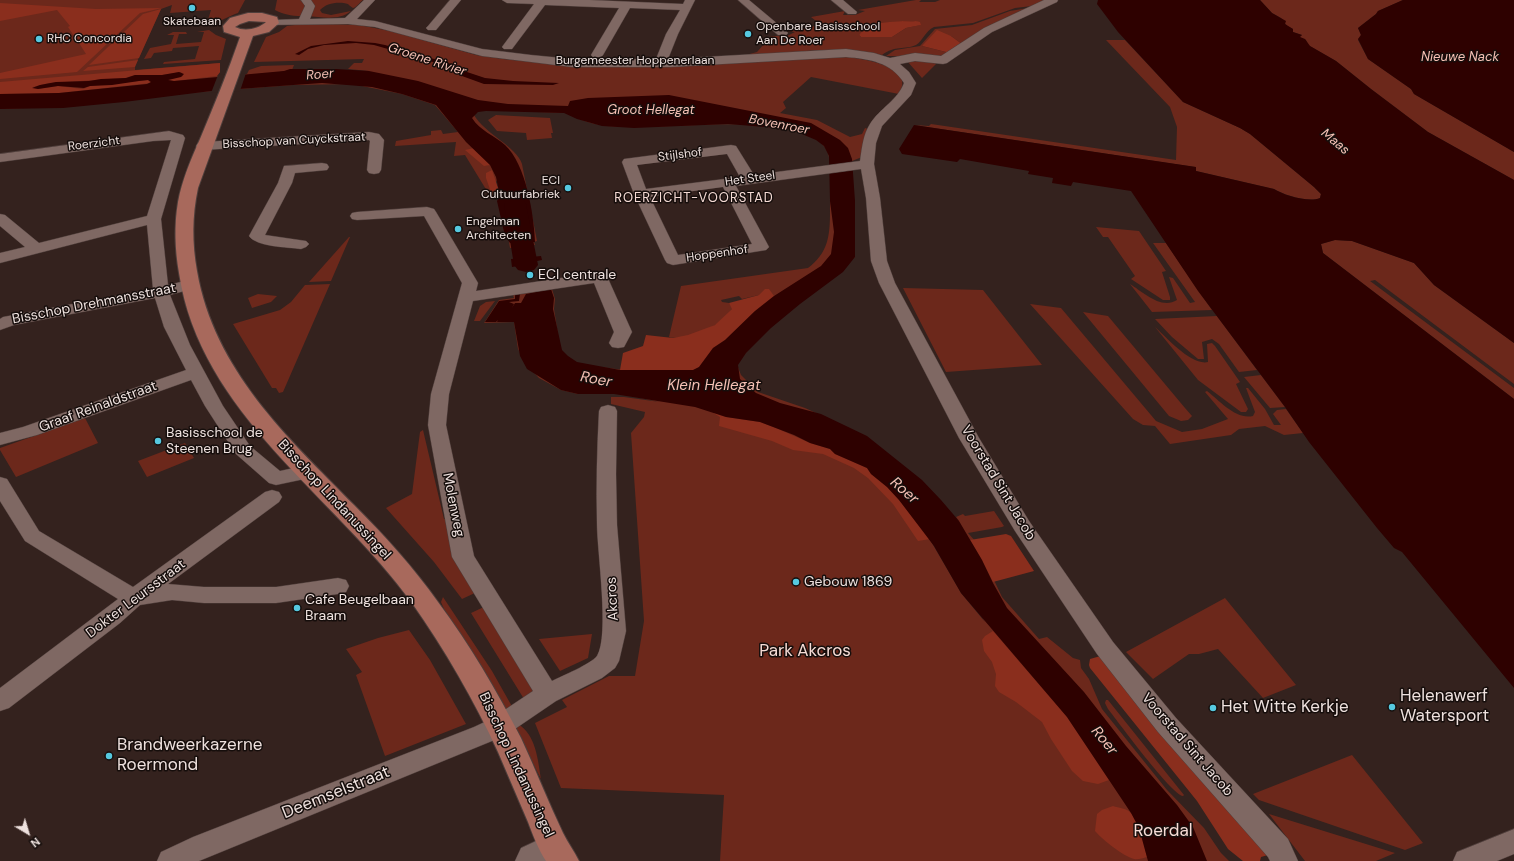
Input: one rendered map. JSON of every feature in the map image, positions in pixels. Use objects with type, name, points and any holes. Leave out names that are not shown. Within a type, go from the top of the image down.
[{"type":"main road","points":[[255,17],[259,3]]},
{"type":"main road","points":[[255,17],[269,18],[273,23],[264,29],[248,32],[233,31],[229,29],[229,26],[238,20],[255,17]]},
{"type":"main road","name":"Bisschop Lindanussingel","points":[[248,32],[212,128],[203,146],[186,202],[184,247],[189,285],[195,308],[206,338],[234,385],[268,430],[358,523],[416,591],[457,651],[492,730],[559,856]]},
{"type":"street","points":[[304,21],[310,6],[306,0]]},
{"type":"street","points":[[348,15],[360,9],[370,0]]},
{"type":"street","points":[[432,28],[456,0]]},
{"type":"street","points":[[507,0],[584,1],[626,5],[688,3],[672,34],[660,64]]},
{"type":"street","points":[[743,0],[782,34]]},
{"type":"street","points":[[836,0],[852,12]]},
{"type":"street","points":[[885,60],[915,57],[943,60],[988,30],[1053,0]]},
{"type":"street","points":[[508,47],[542,1]]},
{"type":"street","points":[[597,55],[626,5]]},
{"type":"street","name":"Burgemeester Hoppenerlaan","points":[[273,23],[304,21],[348,15],[375,24],[482,52],[530,60],[572,63],[660,64],[846,52],[885,60]]},
{"type":"street","name":"Voorstad Sint Jacob","points":[[885,60],[905,72],[910,82],[907,92],[876,125],[869,143],[867,164],[873,198],[879,262],[887,283],[969,438],[1022,526],[1104,648],[1167,725],[1278,848],[1284,861]]},
{"type":"street","name":"Roerzicht","points":[[0,158],[80,146],[164,136],[173,136],[178,138],[176,148]]},
{"type":"street","name":"Bisschop van Cuyckstraat","points":[[203,146],[369,136],[374,137],[377,140],[374,170]]},
{"type":"street","name":"Bisschop Lindanussingel","points":[[176,148],[154,219],[162,292],[173,327],[195,373],[233,436],[252,458],[274,488]]},
{"type":"street","name":"Stijlshof","points":[[641,194],[629,162],[731,149],[749,179]]},
{"type":"street","name":"Het Steel","points":[[641,194],[867,164]]},
{"type":"street","points":[[301,244],[261,239],[257,236],[285,182],[289,169],[322,167]]},
{"type":"street","name":"Hoppenhof","points":[[641,194],[672,260],[761,247],[727,182]]},
{"type":"street","name":"Molenweg","points":[[357,216],[429,212],[470,283],[440,394],[437,424],[463,557],[547,694]]},
{"type":"street","points":[[0,218],[7,233],[35,248]]},
{"type":"street","points":[[0,258],[154,219]]},
{"type":"street","points":[[467,296],[476,296],[600,277],[623,332],[618,343]]},
{"type":"street","name":"Bisschop Drehmansstraat","points":[[0,325],[9,321],[56,311],[162,292],[189,285]]},
{"type":"street","name":"Graaf Reinaldstraat","points":[[0,439],[24,433],[195,373]]},
{"type":"street","name":"Akcros","points":[[492,730],[547,694],[594,671],[607,661],[614,631],[607,525],[606,474],[608,411]]},
{"type":"street","name":"Dokter Leursstraat","points":[[0,701],[112,618],[134,598],[274,488],[307,472]]},
{"type":"street","points":[[0,484],[32,536],[134,598],[172,592],[204,595],[276,595],[338,586]]},
{"type":"street","name":"Deemselstraat","points":[[171,861],[203,846],[492,730]]},
{"type":"street","points":[[1466,861],[1514,841]]},
{"type":"street","name":"Bisschop Lindanussingel","points":[[529,861],[531,857],[559,856]]},
{"type":"green space","name":"Park Akcros","points":[[0,0],[245,0],[238,13],[213,24],[200,24],[211,23],[207,23],[211,10],[170,13],[172,5],[161,9],[135,66],[135,70],[220,63],[220,72],[217,76],[247,74],[249,70],[261,66],[294,65],[292,70],[280,72],[369,71],[348,69],[354,63],[362,63],[364,59],[254,62],[266,37],[279,32],[287,26],[310,23],[359,25],[390,31],[476,55],[553,64],[843,56],[884,65],[894,70],[900,76],[902,84],[899,94],[811,77],[783,102],[786,108],[780,113],[817,120],[850,137],[862,134],[865,128],[868,129],[862,157],[852,161],[855,257],[765,325],[737,365],[741,375],[758,392],[805,408],[851,429],[959,521],[956,517],[963,514],[965,516],[994,511],[1004,526],[968,533],[976,542],[1002,597],[1039,639],[1047,637],[1073,658],[1080,660],[1081,668],[1089,679],[1102,709],[1167,790],[1204,828],[1221,853],[1229,861],[720,861],[724,795],[561,788],[535,723],[567,707],[562,700],[609,676],[635,676],[644,621],[631,433],[644,417],[645,412],[611,404],[611,397],[624,397],[660,402],[616,393],[578,394],[561,390],[539,378],[527,365],[518,349],[514,322],[484,323],[499,300],[514,298],[513,295],[552,289],[555,299],[554,309],[561,354],[570,363],[639,372],[671,373],[759,295],[742,299],[739,296],[721,300],[722,302],[729,303],[733,308],[717,324],[700,332],[674,338],[669,337],[681,286],[808,268],[815,262],[824,250],[829,229],[831,178],[830,159],[824,146],[807,134],[782,128],[752,125],[719,124],[624,127],[592,123],[567,113],[479,110],[474,115],[479,122],[514,152],[522,164],[537,241],[534,242],[535,245],[510,248],[498,178],[491,191],[492,195],[500,194],[500,196],[487,198],[487,191],[465,155],[454,156],[456,142],[395,146],[396,141],[431,135],[431,131],[441,130],[443,134],[458,132],[435,105],[402,94],[352,84],[293,85],[211,91],[49,107],[0,109]],"holes":[[[929,538],[951,565],[985,622],[961,593]]]},
{"type":"green space","points":[[277,0],[303,0],[304,6],[301,16],[275,10]]},
{"type":"green space","points":[[310,0],[363,0],[354,8],[348,4],[337,3],[329,4],[320,10],[322,13],[331,15],[351,11],[341,16],[330,18],[307,16]]},
{"type":"green space","points":[[916,0],[921,0],[919,2],[935,2],[940,0],[1045,0],[1032,6],[1015,8],[973,23],[934,27],[928,31],[916,45],[891,50],[882,55],[846,50],[828,50],[739,57],[757,52],[771,36],[787,36],[795,32],[787,31],[821,25],[811,17],[845,11],[843,15],[855,15],[865,11],[858,10]],"holes":[[[916,21],[920,25],[906,28],[892,37],[861,37],[859,35],[868,26]]]},
{"type":"green space","points":[[1260,0],[1403,0],[1378,11],[1358,28],[1361,35],[1358,40],[1368,59],[1411,89],[1414,94],[1514,152],[1514,180],[1428,132],[1336,61],[1308,45],[1306,40],[1299,37],[1302,35],[1293,32],[1293,29],[1287,26],[1281,18],[1272,13]]},
{"type":"green space","points":[[1028,8],[962,44],[951,36],[922,46],[950,53],[945,56],[886,56],[895,50],[920,46],[935,29],[972,25],[1010,11]]},
{"type":"green space","points":[[209,30],[226,39],[221,60],[163,64],[164,62],[195,59],[199,46],[173,48],[172,51],[154,53],[151,58],[144,59],[150,48],[171,44],[174,35],[167,35],[173,32],[186,32],[187,34],[179,34],[176,44],[201,42],[204,32],[197,32]]},
{"type":"green space","points":[[1106,40],[1125,40],[1183,102],[1250,134],[1314,187],[1321,194],[1320,198],[1310,200],[1297,198],[1274,189],[1196,171],[1195,167],[914,125],[929,126],[931,124],[1176,160],[1177,127],[1170,107]]},
{"type":"green space","points":[[907,61],[935,62],[936,64],[922,78]]},
{"type":"green space","points":[[496,115],[550,118],[553,133],[551,133],[552,138],[527,140],[526,133],[497,131],[488,120]]},
{"type":"green space","points":[[1096,227],[1139,231],[1166,271],[1162,272],[1170,300],[1163,300],[1131,279],[1135,276],[1108,237],[1103,237]]},
{"type":"green space","points":[[349,237],[331,281],[309,282]]},
{"type":"green space","points":[[1335,240],[1352,241],[1414,263],[1434,285],[1514,343],[1514,384],[1375,280],[1370,281],[1514,388],[1514,399],[1323,253],[1321,244]]},
{"type":"green space","points":[[1153,243],[1166,243],[1212,310],[1152,312],[1130,284],[1152,299],[1165,303],[1171,303],[1177,300],[1169,277],[1173,278],[1190,303],[1195,302]]},
{"type":"green space","points":[[330,284],[283,392],[279,393],[276,388],[272,388],[233,324],[280,310],[291,302],[305,285]]},
{"type":"green space","points":[[903,288],[983,290],[1042,365],[946,372]]},
{"type":"green space","points":[[258,294],[277,296],[271,302],[252,308],[248,298]]},
{"type":"green space","points":[[495,301],[480,321],[474,321],[480,306],[486,302]]},
{"type":"green space","points":[[1030,304],[1061,308],[1156,421],[1182,432],[1202,429],[1228,419],[1205,392],[1207,391],[1228,409],[1240,415],[1253,416],[1255,412],[1246,388],[1248,388],[1265,409],[1274,425],[1281,425],[1273,414],[1277,410],[1286,409],[1303,433],[1284,435],[1265,426],[1239,429],[1231,435],[1170,444],[1155,426],[1143,425],[1133,419]]},
{"type":"green space","points":[[1083,312],[1108,316],[1192,416],[1188,420],[1181,421],[1169,416]]},
{"type":"green space","points":[[1217,316],[1257,370],[1239,372],[1219,344],[1212,339],[1202,342],[1204,359],[1198,359],[1172,337],[1155,319]]},
{"type":"green space","points":[[1155,327],[1187,356],[1202,362],[1208,362],[1207,344],[1212,343],[1240,382],[1236,384],[1248,409],[1246,412],[1241,412],[1198,380]]},
{"type":"green space","points":[[1261,375],[1285,407],[1270,408],[1244,377]]},
{"type":"green space","points":[[85,418],[98,443],[16,477],[0,450],[0,448]]},
{"type":"green space","points":[[423,430],[444,519],[450,518],[477,592],[462,599],[434,562],[386,508],[412,494],[420,432]]},
{"type":"green space","points":[[185,443],[194,458],[147,477],[138,461]]},
{"type":"green space","points":[[443,597],[492,671],[514,710],[506,714],[444,609],[441,602]]},
{"type":"green space","points":[[1225,598],[1296,685],[1263,698],[1218,649],[1199,654],[1189,654],[1153,679],[1126,652]]},
{"type":"green space","points":[[486,606],[533,691],[524,699],[471,613]]},
{"type":"green space","points":[[409,630],[430,660],[466,724],[385,756],[356,675],[362,672],[346,649],[378,638]]},
{"type":"green space","points":[[592,634],[588,658],[560,671],[539,639]]},
{"type":"green space","points":[[1106,700],[1108,700],[1184,795],[1183,796],[1177,793],[1157,772],[1108,709],[1105,703]]},
{"type":"green space","points":[[518,724],[529,735],[535,748],[541,779],[514,726]]},
{"type":"green space","points":[[1352,755],[1423,843],[1405,850],[1259,800],[1253,794]]},
{"type":"green space","points":[[1269,814],[1395,853],[1376,861],[1305,861]]},
{"type":"shaded area","points":[[0,3],[96,9],[162,8],[140,13],[77,72],[0,79],[0,73],[86,54],[79,43],[81,42],[76,35],[74,36],[68,27],[70,26],[57,10],[0,21]]},
{"type":"shaded area","points":[[161,9],[139,58],[89,65],[143,14]]},
{"type":"shaded area","points":[[886,22],[920,22],[921,25],[906,28],[892,37],[861,37],[859,35],[870,26]]},
{"type":"shaded area","points":[[937,30],[951,36],[962,44],[950,53],[922,46]]},
{"type":"shaded area","points":[[138,60],[135,67],[83,71],[88,67]]},
{"type":"shaded area","points":[[220,63],[220,72],[217,76],[174,81],[168,80],[183,76],[181,72],[162,75],[135,75],[125,78],[49,83],[33,87],[38,89],[58,86],[83,89],[90,86],[148,80],[151,83],[59,93],[0,94],[0,82]]},
{"type":"shaded area","points":[[474,148],[490,165],[484,166],[465,150]]},
{"type":"shaded area","points":[[492,170],[500,194],[492,195],[486,178],[486,173]]},
{"type":"shaded area","points":[[765,289],[769,289],[774,296],[755,311],[725,340],[713,348],[699,367],[693,370],[620,370],[623,353],[643,346],[646,335],[673,338],[688,335],[715,325],[732,309],[729,303],[759,295]]},
{"type":"shaded area","points":[[712,412],[726,417],[760,422],[810,443],[830,449],[835,454],[867,468],[871,474],[887,487],[899,500],[930,539],[918,541],[893,504],[868,478],[854,468],[823,454],[793,450],[772,441],[719,426],[720,417]]},
{"type":"shaded area","points":[[1006,534],[1011,536],[1034,571],[993,582],[970,540]]},
{"type":"shaded area","points":[[993,631],[1067,717],[1109,780],[1098,784],[1083,781],[1072,771],[1051,739],[1042,722],[1016,702],[999,692],[995,686],[996,674],[992,662],[984,651],[982,640]]},
{"type":"shaded area","points":[[1104,655],[1268,855],[1261,857],[1260,861],[1243,861],[1228,849],[1197,801],[1090,668],[1090,659]]},
{"type":"shaded area","points":[[1113,806],[1127,810],[1134,817],[1141,834],[1147,857],[1134,859],[1124,855],[1095,831],[1097,814],[1102,810]]},
{"type":"water","name":"Maas","points":[[1098,0],[1260,0],[1272,13],[1286,21],[1285,24],[1293,29],[1293,32],[1302,35],[1300,37],[1305,39],[1310,46],[1336,61],[1428,132],[1514,180],[1514,343],[1434,285],[1414,263],[1352,241],[1335,240],[1321,244],[1323,253],[1514,399],[1514,688],[1402,552],[1394,548],[1377,528],[1309,442],[1285,407],[1198,291],[1131,191],[1073,182],[1071,186],[1052,183],[1053,178],[1028,174],[1029,171],[960,159],[957,162],[902,154],[899,149],[914,125],[1196,167],[1196,171],[1274,189],[1283,194],[1296,198],[1309,200],[1320,198],[1321,194],[1314,187],[1250,134],[1183,102],[1118,32],[1097,4]]},
{"type":"water","name":"Nieuwe Nack","points":[[1403,0],[1514,0],[1514,152],[1414,94],[1411,89],[1368,59],[1358,39],[1361,35],[1358,28],[1378,11]]},
{"type":"water","name":"Groene Rivier","points":[[348,41],[385,45],[455,65],[464,71],[485,78],[559,83],[553,85],[484,84],[462,76],[452,69],[440,64],[374,45],[356,43],[324,45],[308,49],[299,55],[295,54],[311,46]]},
{"type":"water","name":"Roerdal","points":[[290,69],[369,71],[418,81],[478,100],[508,104],[568,106],[570,101],[588,98],[669,95],[811,123],[840,140],[848,148],[852,159],[855,201],[855,257],[843,272],[771,328],[746,353],[738,365],[740,379],[756,393],[780,403],[821,414],[867,436],[922,480],[959,521],[982,560],[1007,608],[1084,692],[1126,746],[1177,805],[1193,827],[1207,861],[1148,861],[1139,828],[1131,813],[1067,717],[961,593],[934,546],[899,500],[887,487],[871,474],[867,468],[835,454],[830,449],[810,443],[760,422],[726,417],[695,407],[614,394],[578,394],[561,390],[527,369],[520,356],[514,322],[497,322],[498,320],[496,322],[485,322],[499,301],[515,299],[515,295],[520,294],[519,301],[509,302],[514,304],[512,308],[515,303],[521,303],[526,294],[551,289],[554,298],[553,309],[562,350],[577,362],[620,370],[693,370],[699,367],[713,348],[725,340],[755,311],[774,296],[821,266],[831,254],[834,232],[830,201],[829,156],[824,146],[816,140],[790,129],[728,124],[634,128],[602,126],[577,119],[564,113],[478,112],[472,118],[483,130],[505,145],[512,154],[518,164],[528,190],[533,218],[535,242],[510,243],[505,236],[497,201],[500,196],[496,177],[490,165],[466,142],[436,105],[402,94],[372,87],[322,83],[211,91],[63,108],[0,109],[0,94],[59,93],[147,84],[151,82],[148,80],[112,85],[90,86],[84,88],[58,86],[38,89],[32,88],[56,82],[126,78],[135,75],[162,75],[179,72],[184,74],[181,77],[168,80],[174,81],[284,71]]},
{"type":"water","points":[[541,256],[542,260],[537,261],[537,263],[512,267],[511,259]]},
{"type":"pier","points":[[246,73],[240,91],[211,93],[218,75]]},
{"type":"waterway","name":"Roer","points":[[515,204],[526,265]]},
{"type":"place","name":"Skatebaan","points":[[192,8]]},
{"type":"place","name":"Openbare Basisschool Aan De Roer","points":[[748,34]]},
{"type":"place","name":"RHC Concordia","points":[[39,39]]},
{"type":"place","name":"ECI Cultuurfabriek","points":[[568,188]]},
{"type":"place","name":"Engelman Architecten","points":[[458,229]]},
{"type":"place","name":"ECI centrale","points":[[530,275]]},
{"type":"place","name":"Basisschool de Steenen Brug","points":[[158,441]]},
{"type":"place","name":"Gebouw 1869","points":[[796,582]]},
{"type":"place","name":"Cafe Beugelbaan Braam","points":[[297,608]]},
{"type":"place","name":"Helenawerf Watersport","points":[[1392,707]]},
{"type":"place","name":"Het Witte Kerkje","points":[[1213,708]]},
{"type":"place","name":"Brandweerkazerne Roermond","points":[[109,756]]},
{"type":"district","name":"ROERZICHT-VOORSTAD","points":[[694,199]]},
{"type":"water label","name":"Groot Hellegat","points":[[651,111]]},
{"type":"water label","name":"Bovenroer","points":[[779,125]]},
{"type":"water label","name":"Klein Hellegat","points":[[714,386]]}]
